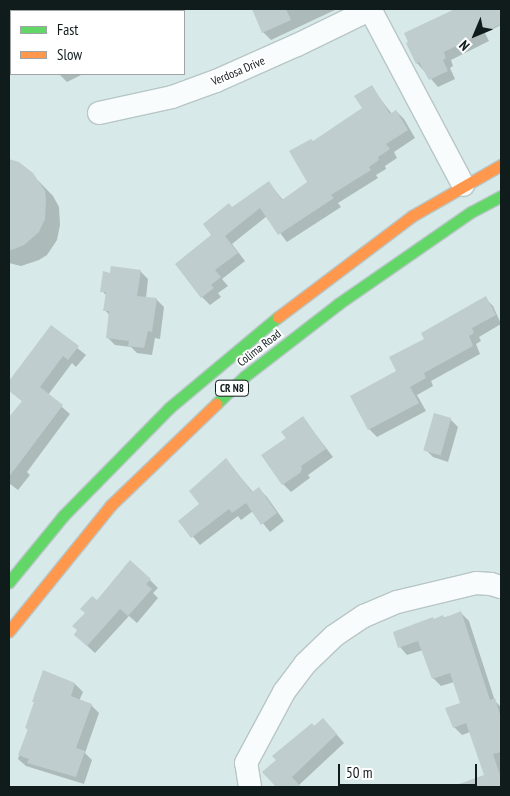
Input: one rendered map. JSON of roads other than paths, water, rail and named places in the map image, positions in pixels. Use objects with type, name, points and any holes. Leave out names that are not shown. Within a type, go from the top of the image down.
[{"type":"main road","name":"Colima Road","points":[[9,582],[63,516],[169,408],[285,311],[412,216],[463,185],[501,165]]},
{"type":"main road","name":"Colima Road","points":[[9,631],[110,505],[245,376],[338,304],[471,212],[501,196]]},
{"type":"street","name":"Verdosa Drive","points":[[99,113],[172,97],[216,81],[297,46],[370,9],[463,185]]},
{"type":"street","points":[[250,787],[246,763],[284,692],[305,664],[334,636],[364,616],[397,602],[476,583],[491,584],[501,588]]}]
